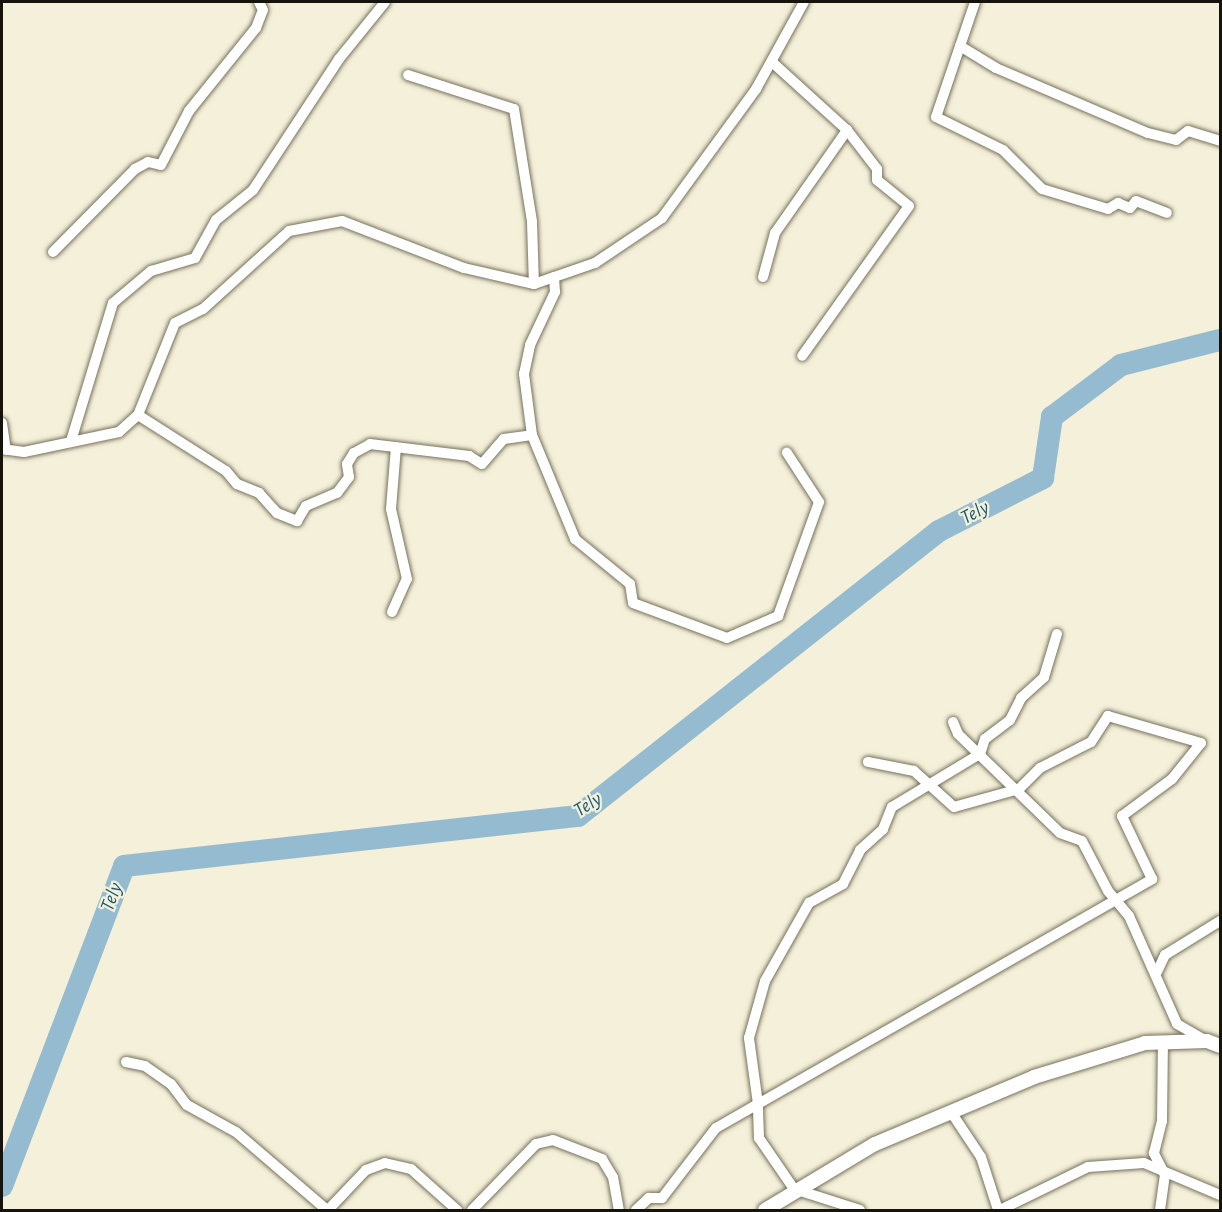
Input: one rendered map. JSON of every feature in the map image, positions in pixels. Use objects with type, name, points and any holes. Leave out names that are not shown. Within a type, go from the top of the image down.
[{"type":"street","points":[[53,252],[135,169],[148,162],[161,165],[189,111],[256,28],[263,9],[259,2]]},
{"type":"street","points":[[71,441],[113,303],[150,271],[195,258],[216,220],[253,190],[339,59],[385,2]]},
{"type":"street","points":[[2,423],[4,449],[24,452],[119,432],[138,415],[175,323],[203,309],[289,231],[342,221],[464,268],[534,284],[595,263],[662,218],[772,62],[804,2]]},
{"type":"street","points":[[975,2],[936,117],[1003,150],[1042,189],[1108,209],[1118,203],[1130,208],[1136,201],[1167,213]]},
{"type":"street","points":[[960,46],[996,68],[1148,133],[1176,140],[1188,131],[1221,141]]},
{"type":"street","points":[[772,62],[847,130],[877,169],[877,180],[909,206],[802,356]]},
{"type":"street","points":[[408,75],[514,109],[532,222],[534,284]]},
{"type":"street","points":[[763,277],[775,233],[847,130]]},
{"type":"street","points":[[554,277],[555,292],[530,345],[524,374],[532,435],[575,539],[630,584],[633,603],[727,638],[778,616],[819,502],[787,453]]},
{"type":"street","points":[[138,415],[226,471],[237,484],[259,493],[277,513],[297,521],[306,506],[337,493],[349,477],[347,464],[354,453],[370,444],[470,456],[482,464],[504,439],[532,435]]},
{"type":"street","points":[[392,612],[407,579],[391,509],[396,447]]},
{"type":"street","points":[[860,1210],[794,1189],[759,1138],[758,1104],[749,1038],[765,981],[809,903],[843,884],[860,850],[883,829],[892,807],[980,754],[985,739],[1010,720],[1021,698],[1044,677],[1057,634]]},
{"type":"street","points":[[636,1210],[650,1198],[662,1198],[716,1128],[1117,902],[1152,879],[1122,816],[1172,779],[1201,743],[1108,716],[1091,742],[1040,768],[1019,789],[954,807],[914,771],[868,762]]},
{"type":"street","points":[[953,722],[958,734],[1019,789],[1060,833],[1082,841],[1157,972],[1177,1024],[1221,1046]]},
{"type":"street","points":[[1157,972],[1165,955],[1221,921]]},
{"type":"street","points":[[765,1210],[794,1189],[875,1144],[1034,1077],[1162,1042],[1207,1041]]},
{"type":"street","points":[[1160,1210],[1165,1175],[1154,1153],[1162,1121],[1162,1042]]},
{"type":"street","points":[[126,1062],[145,1066],[187,1105],[236,1132],[327,1210],[366,1170],[385,1163],[411,1169],[457,1210]]},
{"type":"street","points":[[951,1112],[981,1157],[999,1210],[1088,1167],[1144,1163],[1165,1175],[1221,1195]]},
{"type":"street","points":[[472,1210],[536,1143],[553,1140],[602,1159],[613,1177],[619,1210]]},
{"type":"waterway","name":"Tely","points":[[2,1186],[124,866],[578,816],[939,531],[1043,478],[1052,417],[1121,365],[1220,340]]}]
